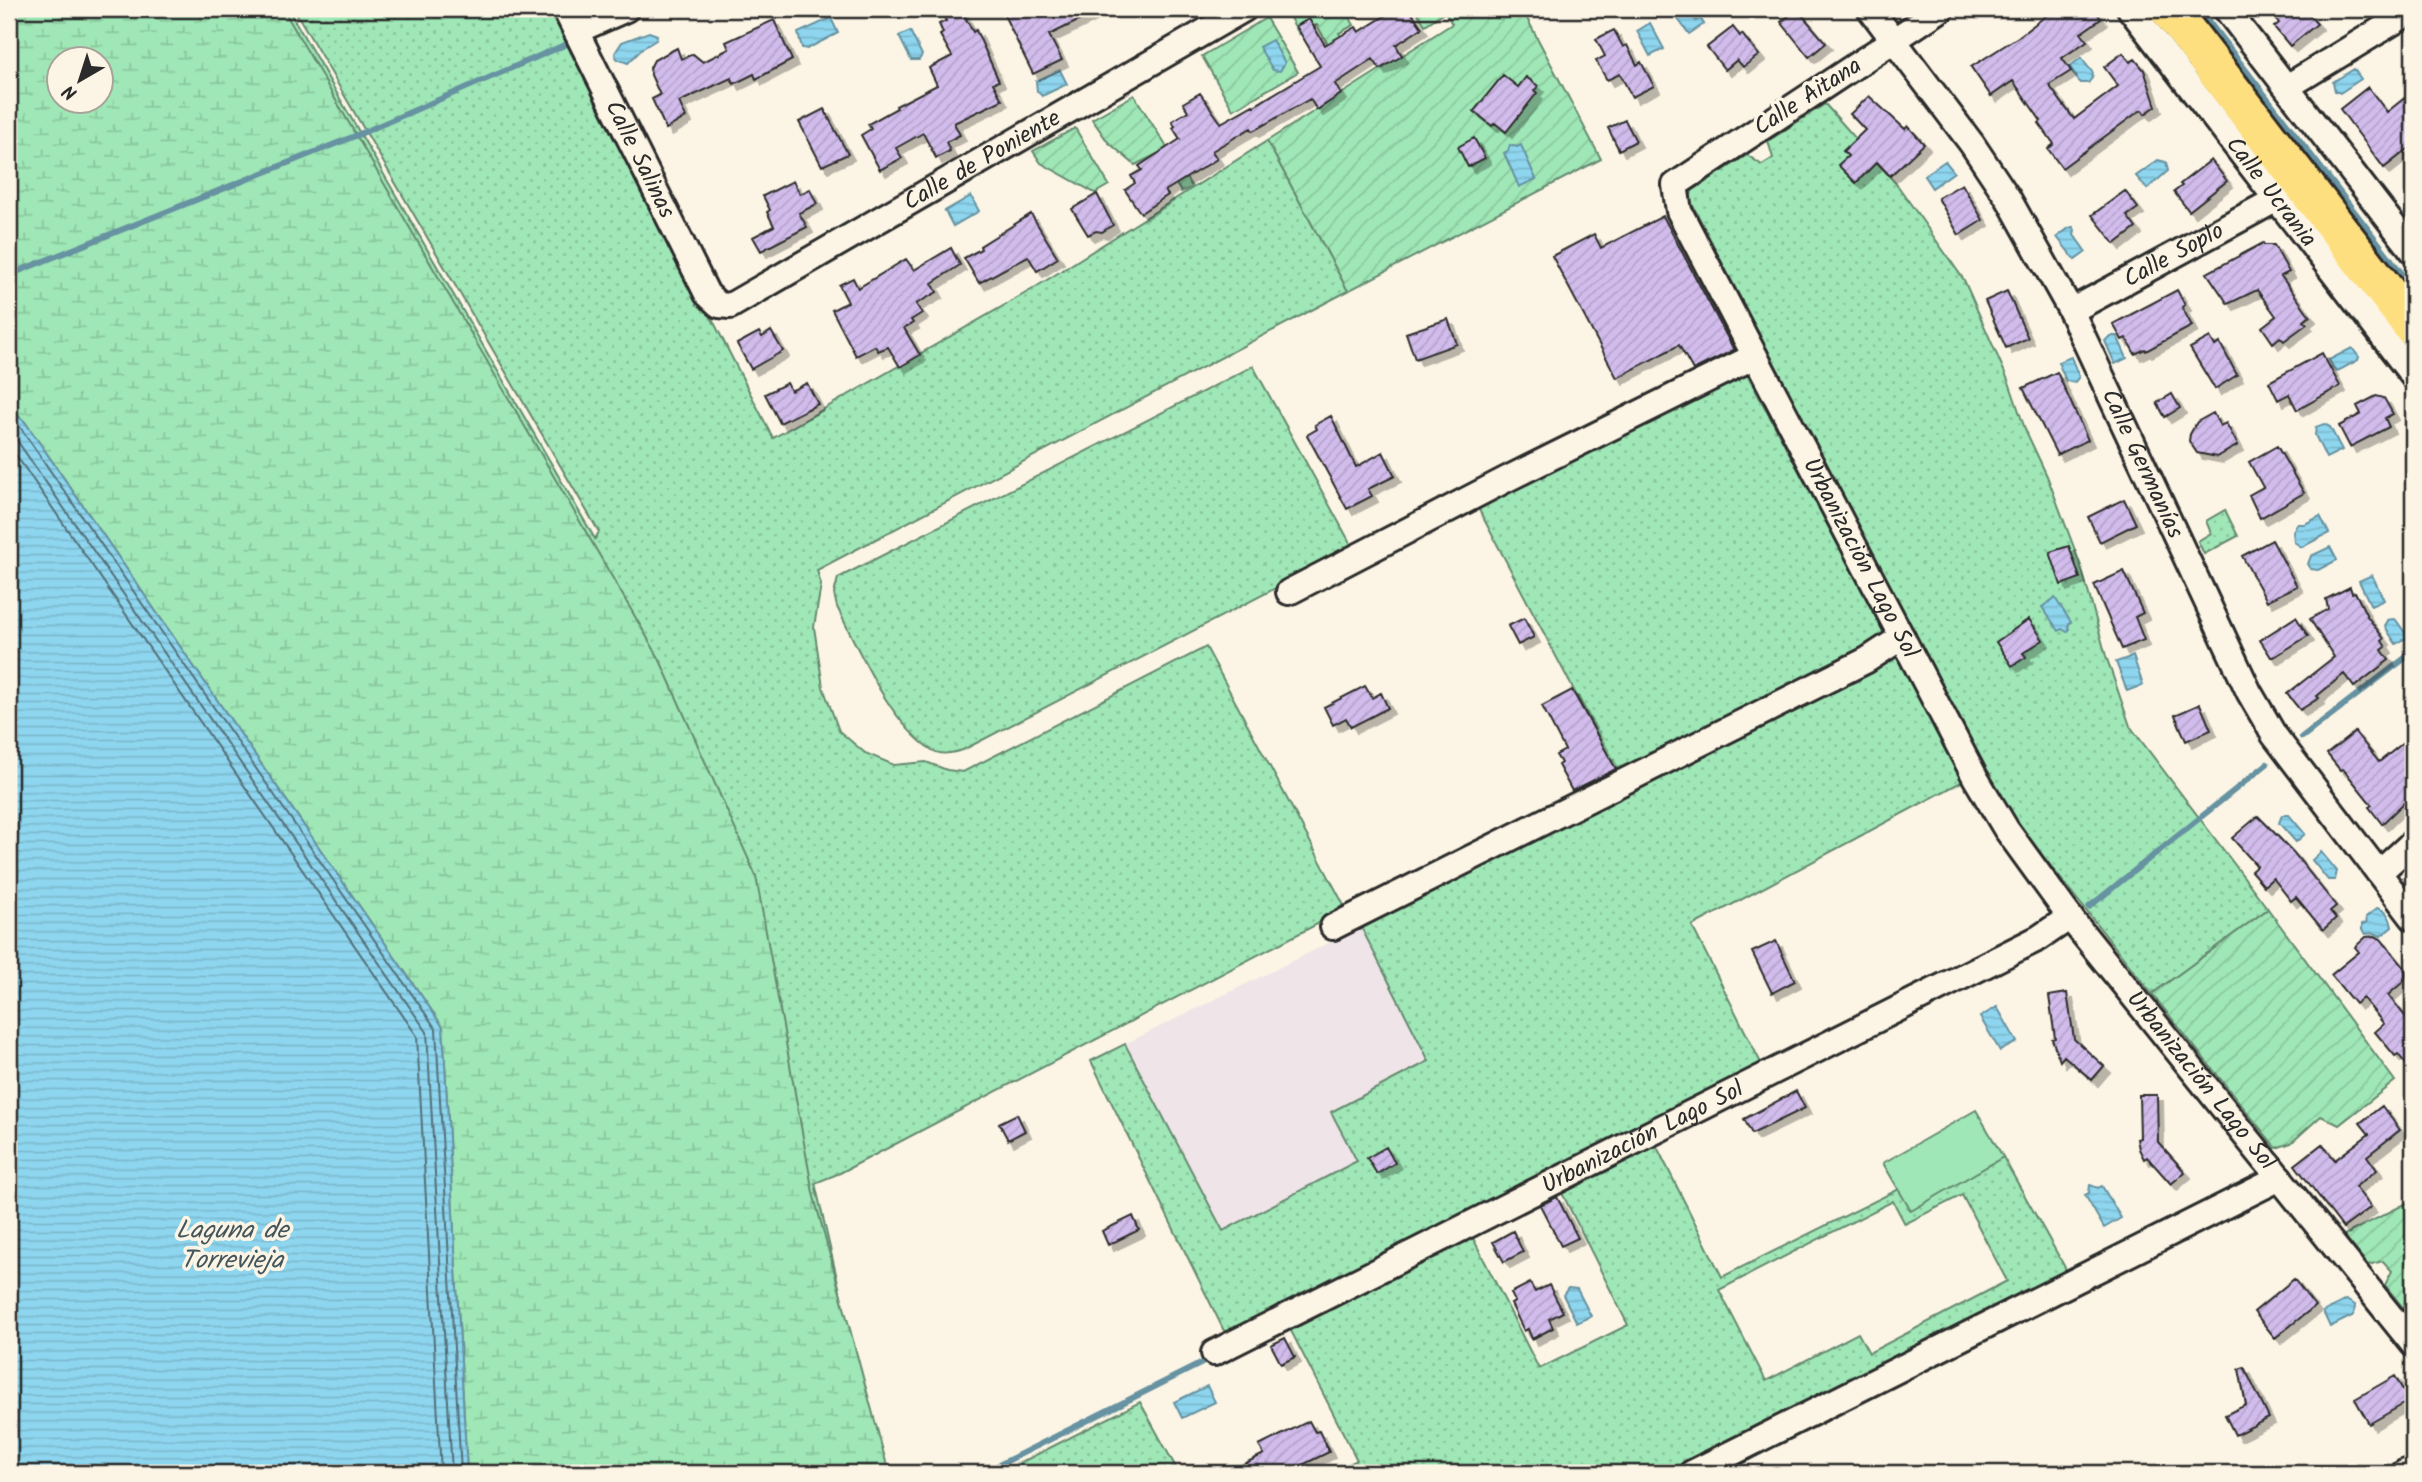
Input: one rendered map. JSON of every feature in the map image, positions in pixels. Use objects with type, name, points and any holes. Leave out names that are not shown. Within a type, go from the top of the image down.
[{"type":"main road","points":[[2169,9],[2413,327]]},
{"type":"main road","points":[[2188,9],[2413,302]]},
{"type":"street","name":"Calle Salinas","points":[[565,9],[707,294],[719,305]]},
{"type":"street","points":[[576,32],[626,9]]},
{"type":"street","name":"Calle de Poniente","points":[[719,305],[735,305],[1244,9]]},
{"type":"street","name":"Calle Germanías","points":[[1870,9],[1965,133],[2008,198],[2071,311],[2249,692],[2274,735],[2413,918]]},
{"type":"street","name":"Calle Aitana","points":[[1675,185],[1941,9]]},
{"type":"street","name":"Calle Ucrania","points":[[2130,9],[2413,376]]},
{"type":"street","points":[[2227,9],[2413,251]]},
{"type":"street","points":[[2287,87],[2413,10]]},
{"type":"street","name":"Urbanización Lago Sol","points":[[1675,185],[1679,211],[1981,788],[2006,829],[2070,917],[2413,1344]]},
{"type":"street","name":"Calle Soplo","points":[[2071,311],[2277,199]]},
{"type":"street","points":[[1289,592],[1507,479],[1755,356]]},
{"type":"street","points":[[1333,927],[1867,660],[1902,637]]},
{"type":"street","points":[[2379,873],[2413,842]]},
{"type":"street","name":"Urbanización Lago Sol","points":[[1214,1353],[2039,938],[2070,917]]},
{"type":"street","name":"Urbanización Lago Sol","points":[[1692,1473],[2280,1178]]},
{"type":"street","points":[[2404,1473],[2413,1469]]},
{"type":"shaded area","points":[[1361,927],[1429,1061],[1332,1112],[1357,1161],[1223,1231],[1125,1044]]},
{"type":"green space","points":[[9,9],[288,9],[595,539],[599,532],[294,9],[554,9],[773,438],[1031,290],[1267,141],[1348,291],[817,570],[821,585],[814,627],[823,687],[839,731],[865,753],[894,765],[926,762],[947,770],[963,772],[1206,647],[1346,909],[840,1173],[815,1183],[882,1473],[9,1473]]},
{"type":"green space","points":[[9,9],[283,9],[659,658],[756,876],[813,1193],[889,1473],[467,1473],[443,1027],[25,422],[9,408]]},
{"type":"green space","points":[[1285,9],[1345,9],[1354,25],[1339,33],[1345,44],[1332,51],[1317,25],[1299,34]]},
{"type":"green space","points":[[1415,9],[1522,9],[1601,159],[1348,291],[1267,141],[1452,24],[1445,12],[1425,25]]},
{"type":"green space","points":[[1266,18],[1298,72],[1233,110],[1202,56]]},
{"type":"green space","points":[[1134,95],[1192,187],[1181,192],[1157,154],[1135,165],[1108,142],[1092,119]]},
{"type":"green space","points":[[1825,104],[1898,186],[1964,280],[2009,382],[2025,429],[2047,476],[2081,566],[2106,656],[2130,726],[2268,909],[2152,994],[2016,822],[1951,708],[1690,200],[1692,191],[1747,155],[1762,165],[1773,158],[1768,141]]},
{"type":"green space","points":[[1075,128],[1109,185],[1095,193],[1041,163],[1033,151]]},
{"type":"green space","points":[[1253,366],[1353,548],[963,750],[939,753],[917,738],[889,705],[837,607],[834,594],[838,578]]},
{"type":"green space","points":[[1739,375],[1748,376],[1885,632],[1880,640],[1619,776],[1478,508]]},
{"type":"green space","points":[[2225,510],[2238,536],[2204,554],[2198,541],[2211,533],[2206,521]]},
{"type":"green space","points":[[1898,655],[1965,780],[1692,926],[1761,1063],[1225,1333],[1091,1061],[1125,1044],[1223,1231],[1357,1161],[1331,1112],[1429,1061],[1361,927],[1860,679]]},
{"type":"green space","points":[[2268,909],[2395,1081],[2339,1125],[2321,1116],[2291,1143],[2276,1148],[2152,994]]},
{"type":"green space","points":[[1976,1110],[2003,1157],[1911,1211],[1883,1163]]},
{"type":"green space","points":[[1655,1143],[1722,1277],[1899,1189],[1912,1210],[2003,1157],[2067,1271],[1665,1473],[1332,1473],[1357,1460],[1289,1327],[1472,1236],[1539,1369],[1628,1325],[1561,1191]],"holes":[[[1962,1195],[2007,1281],[1869,1353],[1858,1333],[1766,1381],[1719,1290],[1893,1201],[1905,1224]]]},
{"type":"green space","points":[[2413,1200],[2413,1320],[2385,1285],[2392,1271],[2383,1261],[2368,1265],[2344,1235]]},
{"type":"green space","points":[[1140,1402],[1179,1473],[1018,1473],[1014,1466]]},
{"type":"water","points":[[1687,9],[1696,21],[1700,18],[1704,24],[1689,34],[1672,11]]},
{"type":"water","points":[[831,18],[838,33],[807,49],[802,48],[798,33]]},
{"type":"water","points":[[1650,23],[1664,49],[1650,56],[1637,31]]},
{"type":"water","points":[[910,31],[922,55],[919,60],[911,60],[899,36]]},
{"type":"water","points":[[649,32],[657,35],[656,40],[628,63],[617,59],[615,53],[622,42]]},
{"type":"water","points":[[1272,40],[1285,63],[1280,71],[1273,70],[1259,47]]},
{"type":"water","points":[[2081,58],[2093,73],[2088,83],[2080,83],[2069,67]]},
{"type":"water","points":[[2354,69],[2361,79],[2340,93],[2335,91],[2333,82]]},
{"type":"water","points":[[1060,70],[1067,84],[1042,96],[1037,91],[1036,81]]},
{"type":"water","points":[[1510,145],[1521,145],[1536,179],[1519,187],[1504,153]]},
{"type":"water","points":[[2158,160],[2166,162],[2168,171],[2147,189],[2136,176]]},
{"type":"water","points":[[1945,161],[1954,172],[1932,188],[1924,176]]},
{"type":"water","points":[[971,196],[979,211],[953,226],[945,211]]},
{"type":"water","points":[[2073,227],[2074,235],[2086,252],[2075,260],[2057,237]]},
{"type":"water","points":[[2110,336],[2117,336],[2127,358],[2115,364],[2105,341]]},
{"type":"water","points":[[2352,348],[2359,357],[2358,360],[2336,372],[2329,360]]},
{"type":"water","points":[[2071,357],[2079,377],[2074,383],[2066,381],[2058,362]]},
{"type":"water","name":"Laguna de Torrevieja","points":[[9,408],[25,422],[443,1027],[467,1473],[9,1473]]},
{"type":"water","points":[[2324,424],[2330,427],[2342,450],[2326,458],[2315,435],[2316,427]]},
{"type":"water","points":[[2320,516],[2329,533],[2302,547],[2294,542],[2293,531],[2297,524],[2305,524]]},
{"type":"water","points":[[2330,547],[2337,560],[2318,570],[2311,569],[2308,564],[2311,556]]},
{"type":"water","points":[[2372,575],[2384,600],[2371,606],[2359,581]]},
{"type":"water","points":[[2055,598],[2071,622],[2067,632],[2062,629],[2059,631],[2042,607]]},
{"type":"water","points":[[2393,619],[2408,637],[2396,644],[2385,627],[2388,620]]},
{"type":"water","points":[[2133,656],[2143,685],[2127,691],[2116,662]]},
{"type":"water","points":[[2282,815],[2289,815],[2305,834],[2296,842],[2279,823]]},
{"type":"water","points":[[2321,852],[2337,871],[2335,880],[2328,880],[2312,860]]},
{"type":"water","points":[[2377,908],[2388,914],[2392,927],[2381,936],[2366,934],[2362,930],[2362,924],[2367,923],[2366,917]]},
{"type":"water","points":[[1997,1007],[2017,1042],[2000,1051],[1980,1017]]},
{"type":"water","points":[[2090,1185],[2098,1188],[2102,1186],[2121,1218],[2104,1228],[2085,1195],[2089,1193]]},
{"type":"water","points":[[1568,1288],[1577,1289],[1591,1316],[1577,1323],[1563,1295]]},
{"type":"water","points":[[2346,1300],[2355,1305],[2354,1315],[2330,1327],[2323,1312]]},
{"type":"water","points":[[1207,1386],[1215,1402],[1182,1418],[1174,1402]]},
{"type":"building","points":[[939,9],[961,9],[973,32],[976,30],[999,81],[993,83],[1002,100],[954,123],[960,135],[946,142],[950,151],[936,158],[923,133],[896,148],[902,158],[880,170],[861,135],[871,129],[868,124],[937,85],[929,68],[952,56],[940,35],[943,33],[939,24],[946,21]]},
{"type":"building","points":[[1001,9],[1103,9],[1049,35],[1062,60],[1033,74]]},
{"type":"building","points":[[1396,9],[1409,9],[1422,28],[1396,45],[1402,56],[1380,69],[1373,59],[1335,84],[1341,94],[1317,110],[1310,99],[1253,131],[1251,128],[1212,151],[1217,159],[1165,191],[1168,195],[1141,213],[1137,208],[1125,190],[1135,183],[1131,176],[1142,170],[1139,166],[1180,139],[1172,121],[1188,111],[1183,103],[1200,93],[1221,123],[1320,66],[1296,26],[1309,19],[1325,45],[1356,27],[1359,32]]},
{"type":"building","points":[[1797,9],[1826,43],[1809,57],[1781,22]]},
{"type":"building","points":[[2055,9],[2094,9],[2101,19],[2081,33],[2087,41],[2062,58],[2071,71],[2049,85],[2074,119],[2118,86],[2104,67],[2123,53],[2130,62],[2135,59],[2144,70],[2156,106],[2145,114],[2142,110],[2138,112],[2062,168],[2048,149],[2054,144],[2013,81],[1991,96],[1971,67]]},
{"type":"building","points":[[2268,9],[2304,9],[2317,24],[2290,46],[2274,27],[2279,23]]},
{"type":"building","points":[[774,20],[792,60],[756,79],[754,74],[734,84],[731,78],[679,102],[686,117],[666,129],[652,99],[660,95],[651,75],[650,68],[654,60],[677,48],[681,59],[693,54],[703,62],[729,49],[726,42]]},
{"type":"building","points":[[1733,27],[1759,55],[1743,67],[1737,60],[1725,70],[1707,47]]},
{"type":"building","points":[[1614,30],[1623,47],[1627,45],[1637,65],[1641,62],[1654,86],[1632,97],[1620,74],[1607,80],[1596,61],[1605,56],[1596,39]]},
{"type":"building","points":[[1503,75],[1518,87],[1526,77],[1538,86],[1534,91],[1537,93],[1506,132],[1495,123],[1492,126],[1474,111]]},
{"type":"building","points":[[2368,87],[2387,112],[2413,91],[2413,145],[2384,168],[2340,109]]},
{"type":"building","points":[[1869,96],[1905,129],[1908,126],[1924,144],[1890,176],[1877,162],[1856,183],[1838,165],[1848,156],[1843,151],[1865,130],[1850,114]]},
{"type":"building","points":[[824,109],[848,154],[822,166],[799,122]]},
{"type":"building","points":[[1625,120],[1636,141],[1619,150],[1608,128]]},
{"type":"building","points":[[1474,138],[1485,158],[1468,167],[1458,147]]},
{"type":"building","points":[[2211,160],[2227,181],[2189,211],[2174,192],[2182,186],[2180,184]]},
{"type":"building","points":[[793,181],[800,194],[810,189],[817,204],[799,213],[807,227],[761,251],[753,237],[774,226],[763,196]]},
{"type":"building","points":[[1962,184],[1983,220],[1959,235],[1938,198]]},
{"type":"building","points":[[2125,191],[2138,208],[2127,216],[2136,228],[2115,244],[2092,215]]},
{"type":"building","points":[[1097,194],[1113,225],[1102,232],[1096,231],[1088,235],[1072,209]]},
{"type":"building","points":[[1031,214],[1058,258],[1037,271],[1028,256],[979,283],[964,258]]},
{"type":"building","points":[[1663,216],[1734,350],[1693,370],[1679,345],[1617,378],[1552,256],[1594,234],[1601,248]]},
{"type":"building","points":[[2263,243],[2274,245],[2289,272],[2281,276],[2310,316],[2304,321],[2307,324],[2284,341],[2280,337],[2273,343],[2262,327],[2276,316],[2257,290],[2228,304],[2207,273]]},
{"type":"building","points":[[951,248],[960,265],[932,283],[937,292],[916,304],[922,313],[904,328],[920,355],[900,367],[888,347],[878,351],[875,346],[856,356],[832,310],[848,302],[839,285],[853,278],[858,288],[906,259],[914,270]]},
{"type":"building","points":[[2177,290],[2192,326],[2146,351],[2145,349],[2135,354],[2126,338],[2122,340],[2113,324]]},
{"type":"building","points":[[2007,291],[2028,338],[2006,348],[1985,301]]},
{"type":"building","points":[[1448,319],[1457,344],[1415,359],[1406,333]]},
{"type":"building","points":[[771,331],[783,351],[751,369],[737,344],[759,332],[762,337]]},
{"type":"building","points":[[2210,337],[2215,346],[2220,343],[2237,375],[2215,389],[2190,348]]},
{"type":"building","points":[[2322,353],[2340,386],[2297,410],[2289,394],[2278,400],[2269,382]]},
{"type":"building","points":[[2057,372],[2088,440],[2057,455],[2023,388]]},
{"type":"building","points":[[787,383],[791,391],[807,383],[818,404],[780,423],[765,394]]},
{"type":"building","points":[[2172,394],[2180,408],[2165,417],[2157,403]]},
{"type":"building","points":[[2376,396],[2384,398],[2393,414],[2385,418],[2389,427],[2350,447],[2339,426],[2361,414],[2357,406]]},
{"type":"building","points":[[2213,413],[2220,426],[2226,423],[2238,445],[2217,457],[2197,453],[2189,441],[2197,422]]},
{"type":"building","points":[[1331,416],[1356,467],[1383,452],[1395,476],[1368,489],[1372,496],[1347,509],[1307,435],[1317,429],[1315,425]]},
{"type":"building","points":[[2277,446],[2304,493],[2260,518],[2249,495],[2263,487],[2249,462]]},
{"type":"building","points":[[2124,499],[2136,524],[2100,542],[2088,517]]},
{"type":"building","points":[[2272,540],[2297,586],[2267,601],[2242,556]]},
{"type":"building","points":[[2069,546],[2080,578],[2061,585],[2050,552]]},
{"type":"building","points":[[2124,571],[2143,613],[2135,617],[2144,640],[2122,649],[2094,585]]},
{"type":"building","points":[[2350,587],[2384,639],[2382,641],[2386,647],[2382,650],[2389,660],[2354,687],[2344,674],[2317,696],[2319,698],[2300,710],[2287,694],[2334,657],[2310,619],[2328,609],[2326,599]]},
{"type":"building","points":[[2296,617],[2308,636],[2271,657],[2260,640]]},
{"type":"building","points":[[1524,618],[1534,637],[1518,645],[1508,626]]},
{"type":"building","points":[[2029,619],[2043,640],[2023,653],[2026,657],[2012,666],[1996,642]]},
{"type":"building","points":[[1365,686],[1372,698],[1381,693],[1388,708],[1351,727],[1346,718],[1333,725],[1324,707]]},
{"type":"building","points":[[1572,690],[1616,769],[1572,791],[1558,765],[1561,763],[1556,755],[1565,750],[1542,706]]},
{"type":"building","points":[[2200,704],[2211,730],[2186,741],[2175,715]]},
{"type":"building","points":[[2355,732],[2379,762],[2413,735],[2413,794],[2382,824],[2369,807],[2372,805],[2327,754]]},
{"type":"building","points":[[2258,816],[2293,852],[2336,906],[2330,911],[2336,918],[2323,930],[2296,897],[2291,901],[2273,878],[2264,886],[2251,871],[2257,866],[2232,838]]},
{"type":"building","points":[[2375,936],[2381,939],[2404,967],[2406,975],[2403,982],[2388,995],[2413,1026],[2413,1073],[2375,1032],[2384,1024],[2363,998],[2355,1004],[2331,975],[2359,952],[2355,947],[2366,937]]},
{"type":"building","points":[[1776,941],[1795,981],[1772,993],[1752,952]]},
{"type":"building","points":[[2067,993],[2074,1039],[2104,1066],[2092,1080],[2064,1056],[2060,1061],[2052,1039],[2055,1038],[2049,996]]},
{"type":"building","points":[[1796,1091],[1805,1108],[1752,1134],[1744,1119]]},
{"type":"building","points":[[2139,1095],[2157,1095],[2158,1142],[2185,1172],[2171,1184],[2147,1157],[2144,1159],[2139,1149]]},
{"type":"building","points":[[2382,1106],[2400,1130],[2367,1156],[2377,1170],[2355,1187],[2371,1207],[2343,1228],[2295,1165],[2322,1144],[2335,1160],[2369,1134],[2360,1123]]},
{"type":"building","points":[[1017,1114],[1025,1131],[1008,1140],[999,1123]]},
{"type":"building","points":[[1386,1147],[1395,1163],[1377,1174],[1367,1158]]},
{"type":"building","points":[[1557,1197],[1578,1238],[1561,1246],[1540,1205]]},
{"type":"building","points":[[1133,1216],[1139,1230],[1108,1245],[1102,1231]]},
{"type":"building","points":[[1513,1231],[1523,1252],[1504,1262],[1493,1242]]},
{"type":"building","points":[[2294,1279],[2315,1306],[2275,1338],[2254,1312]]},
{"type":"building","points":[[1530,1283],[1535,1292],[1549,1285],[1563,1312],[1549,1319],[1553,1328],[1532,1339],[1528,1329],[1524,1331],[1511,1304],[1515,1302],[1511,1293]]},
{"type":"building","points":[[1285,1338],[1295,1357],[1281,1364],[1271,1345]]},
{"type":"building","points":[[2244,1367],[2269,1418],[2235,1435],[2225,1415],[2246,1405],[2239,1369]]},
{"type":"building","points":[[2395,1376],[2409,1401],[2369,1424],[2355,1399]]},
{"type":"building","points":[[1309,1421],[1315,1432],[1319,1431],[1329,1452],[1286,1473],[1225,1473],[1264,1454],[1259,1446]]},
{"type":"waterway","points":[[631,15],[645,9]]},
{"type":"waterway","points":[[2199,9],[2413,288]]},
{"type":"waterway","points":[[9,275],[355,136],[576,40]]},
{"type":"waterway","points":[[2302,737],[2413,652]]},
{"type":"waterway","points":[[2089,907],[2267,764]]},
{"type":"waterway","points":[[983,1473],[1212,1358]]}]
